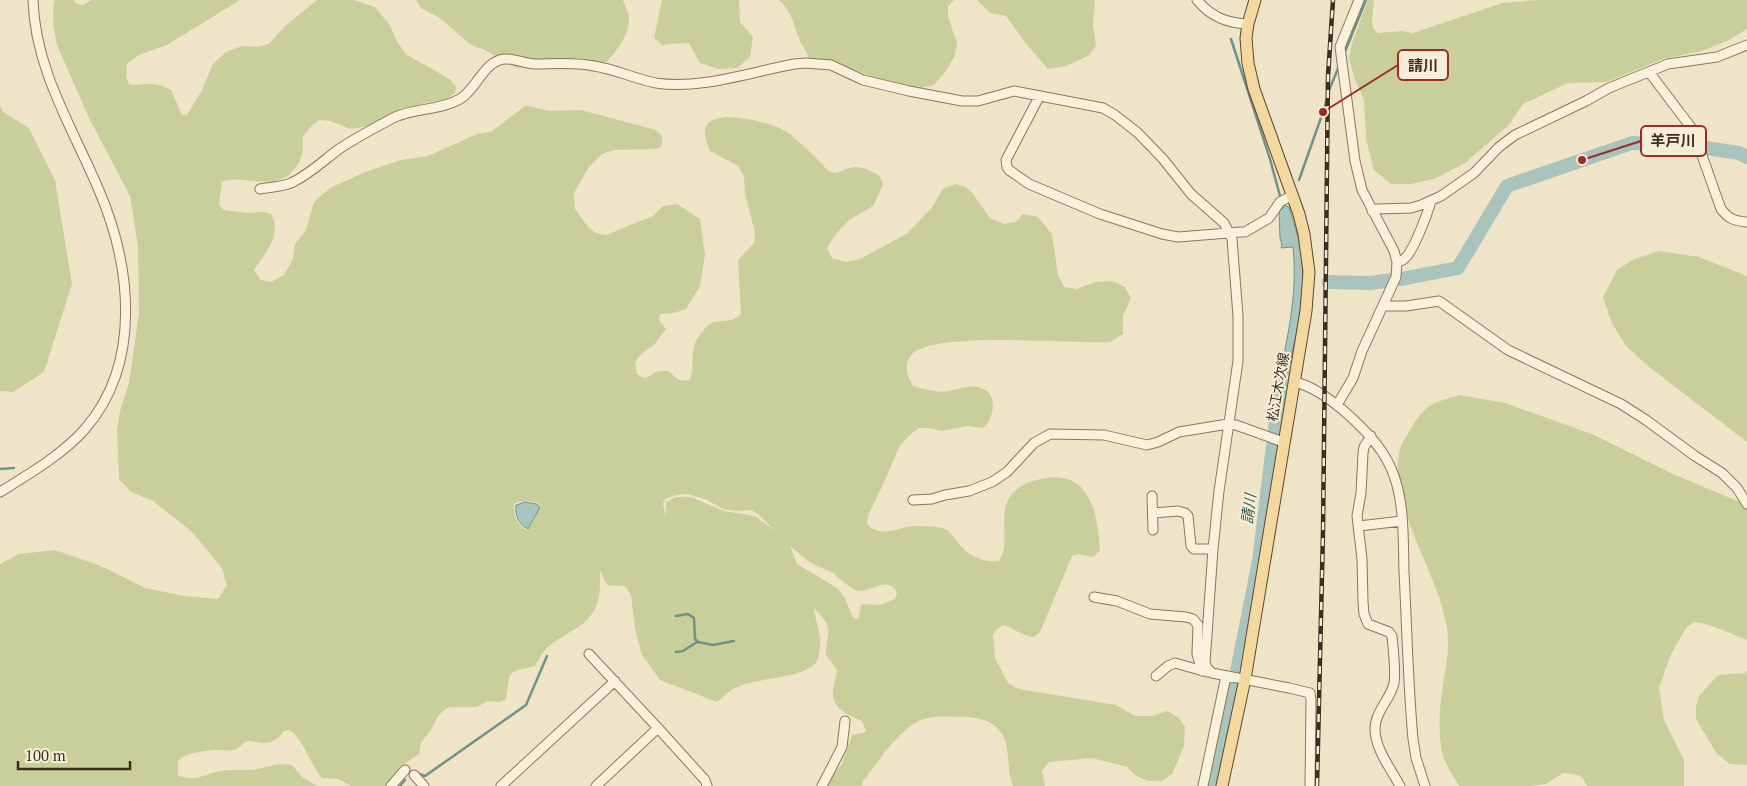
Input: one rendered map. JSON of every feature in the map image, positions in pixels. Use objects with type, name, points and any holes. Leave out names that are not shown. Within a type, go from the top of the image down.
[{"type":"main road","name":"松江木次線","points":[[1222,786],[1245,679],[1280,441],[1294,382],[1306,311],[1309,272],[1304,234],[1254,89],[1248,63],[1246,38],[1255,0]]},
{"type":"street","points":[[0,492],[61,451],[85,429],[105,401],[114,381],[124,345],[126,326],[126,305],[115,237],[99,189],[50,84],[36,32],[33,0]]},
{"type":"street","points":[[1197,0],[1206,9],[1223,20],[1232,23],[1248,24]]},
{"type":"street","points":[[1337,405],[1353,378],[1362,351],[1384,306],[1396,277],[1397,262],[1390,242],[1372,211],[1358,177],[1340,47],[1359,0]]},
{"type":"street","points":[[1372,211],[1377,209],[1411,208],[1431,201],[1461,184],[1514,135],[1609,88],[1668,64],[1717,57],[1747,45]]},
{"type":"street","points":[[260,189],[292,183],[305,176],[339,149],[394,118],[413,111],[452,103],[468,93],[483,73],[494,64],[505,59],[522,63],[550,62],[594,66],[656,83],[684,85],[806,63],[830,64],[863,80],[909,91],[962,100],[978,101],[1014,92],[1103,108],[1116,115],[1138,133],[1163,159],[1191,194],[1224,223],[1232,239],[1239,346],[1213,549],[1205,658],[1207,672]]},
{"type":"street","points":[[1649,72],[1693,130],[1721,209],[1735,222],[1747,222]]},
{"type":"street","points":[[1039,97],[1006,160],[1007,168],[1029,184],[1100,214],[1162,234],[1178,237],[1245,232],[1269,218],[1280,202],[1292,196]]},
{"type":"street","points":[[1397,262],[1407,256],[1425,221],[1431,201]]},
{"type":"street","points":[[1384,306],[1406,306],[1439,302],[1508,350],[1621,404],[1646,420],[1695,456],[1722,472],[1737,488],[1747,504]]},
{"type":"street","points":[[1294,382],[1313,388],[1337,405],[1371,436],[1384,454],[1392,470],[1402,521],[1411,717],[1416,758],[1425,786]]},
{"type":"street","points":[[913,500],[932,499],[969,491],[992,482],[1007,472],[1034,443],[1050,434],[1104,434],[1147,444],[1158,442],[1179,432],[1228,424],[1280,441]]},
{"type":"street","points":[[1371,436],[1366,443],[1363,453],[1361,493],[1357,516],[1362,602],[1366,620],[1371,626],[1389,632],[1392,636],[1394,682],[1378,716],[1375,728],[1383,755],[1400,786]]},
{"type":"street","points":[[1152,496],[1153,530]]},
{"type":"street","points":[[1153,513],[1178,511],[1185,513],[1188,519],[1191,546],[1194,549],[1213,549]]},
{"type":"street","points":[[1359,526],[1402,521]]},
{"type":"street","points":[[1094,597],[1117,601],[1150,614],[1193,619],[1198,625],[1197,654],[1207,672]]},
{"type":"street","points":[[589,654],[705,780],[707,786]]},
{"type":"street","points":[[1156,676],[1175,663],[1207,672],[1310,694],[1310,786]]},
{"type":"street","points":[[1203,786],[1226,676]]},
{"type":"street","points":[[500,786],[615,681]]},
{"type":"street","points":[[822,786],[842,747],[845,721]]},
{"type":"street","points":[[596,786],[658,728]]},
{"type":"street","points":[[391,786],[405,770]]},
{"type":"street","points":[[414,775],[424,786]]},
{"type":"green space","points":[[73,0],[77,4],[83,5],[91,0],[240,0],[167,45],[138,55],[127,64],[126,77],[129,84],[156,84],[171,90],[182,115],[187,115],[201,92],[213,64],[226,52],[242,46],[257,47],[269,44],[284,27],[317,0],[354,0],[375,7],[390,25],[397,42],[407,55],[450,79],[456,87],[455,93],[446,99],[424,103],[369,126],[350,129],[331,121],[319,120],[303,137],[303,149],[300,159],[291,173],[274,181],[238,179],[222,182],[219,204],[223,210],[248,213],[263,212],[271,214],[274,221],[274,236],[254,270],[261,280],[271,282],[284,275],[293,259],[295,244],[306,230],[314,202],[330,188],[365,172],[401,160],[428,156],[477,134],[491,132],[526,105],[548,111],[581,110],[656,130],[662,136],[662,146],[657,149],[614,150],[602,154],[588,168],[574,193],[575,209],[588,227],[596,233],[606,235],[653,216],[663,206],[677,204],[700,219],[705,255],[700,286],[686,309],[674,313],[660,314],[659,320],[666,329],[654,345],[642,353],[635,362],[637,374],[644,377],[660,371],[669,371],[678,379],[683,381],[690,380],[693,349],[698,337],[711,323],[734,319],[741,314],[738,260],[754,243],[755,233],[745,194],[744,177],[738,166],[710,151],[705,135],[707,125],[713,120],[733,117],[758,121],[780,128],[791,135],[829,171],[835,173],[858,167],[880,176],[883,185],[873,206],[849,220],[835,235],[827,248],[832,258],[846,262],[860,259],[908,233],[933,206],[943,189],[955,184],[966,187],[990,218],[1004,224],[1016,222],[1023,214],[1038,217],[1052,234],[1058,275],[1064,287],[1076,289],[1096,282],[1112,281],[1125,287],[1131,298],[1123,316],[1123,334],[1110,342],[1006,340],[948,343],[926,347],[912,354],[908,361],[907,370],[913,386],[939,391],[979,387],[991,396],[992,413],[989,421],[983,428],[968,426],[941,431],[919,428],[912,433],[900,445],[868,516],[867,524],[878,531],[890,531],[914,526],[942,528],[950,532],[962,548],[972,555],[982,560],[999,561],[1004,546],[1004,513],[1009,498],[1015,491],[1032,481],[1058,477],[1071,480],[1081,487],[1088,497],[1097,522],[1100,551],[1093,557],[1078,554],[1072,556],[1040,632],[1034,637],[1022,634],[1004,625],[997,629],[993,635],[995,658],[1008,683],[1019,689],[1116,705],[1135,716],[1152,716],[1167,711],[1179,718],[1185,727],[1184,746],[1172,774],[1162,781],[1148,781],[1136,776],[1127,767],[1092,758],[1049,762],[1042,771],[1045,786],[1013,786],[1007,746],[1002,734],[995,726],[977,718],[940,717],[924,719],[907,729],[883,755],[863,781],[862,786],[828,786],[830,778],[842,764],[852,735],[866,731],[862,721],[843,712],[836,705],[833,689],[837,670],[826,655],[828,629],[824,620],[814,608],[820,649],[819,656],[813,666],[795,674],[744,684],[732,689],[717,702],[660,680],[642,655],[635,629],[631,595],[625,586],[607,585],[600,571],[600,590],[593,613],[581,625],[549,646],[535,666],[511,674],[506,699],[500,702],[488,701],[477,707],[450,707],[444,710],[421,743],[419,754],[402,765],[387,786],[351,786],[338,779],[322,778],[300,740],[290,730],[284,731],[277,739],[268,743],[248,741],[234,750],[205,751],[185,756],[178,761],[178,775],[194,778],[219,771],[253,770],[287,764],[292,765],[303,778],[318,786],[0,786],[0,564],[19,554],[55,550],[101,566],[145,588],[184,596],[218,599],[227,585],[222,568],[191,531],[153,501],[131,492],[119,479],[117,430],[120,411],[129,383],[139,313],[138,246],[130,196],[89,118],[57,45],[53,23],[54,1]],"holes":[[[688,494],[707,500],[723,509],[751,510],[758,514],[775,531],[755,516],[724,511],[691,497],[676,497],[666,502],[666,517],[663,504],[665,499],[676,495]],[[526,501],[537,503],[541,506],[528,530],[518,523],[515,516],[514,504]],[[790,546],[808,561],[833,573],[855,590],[863,591],[884,584],[889,585],[897,592],[895,599],[880,605],[862,604],[859,617],[856,619],[852,616],[845,598],[837,588],[797,564]]]},
{"type":"green space","points":[[416,0],[623,0],[629,19],[623,41],[599,71],[542,66],[516,68],[485,50],[471,45],[440,18],[421,8]]},
{"type":"green space","points":[[662,0],[739,0],[740,22],[753,37],[750,57],[737,68],[718,69],[700,63],[689,43],[663,46],[654,38]]},
{"type":"green space","points":[[779,0],[954,0],[948,6],[948,17],[957,43],[955,55],[946,71],[934,85],[920,88],[886,83],[841,64],[809,58],[790,15]]},
{"type":"green space","points":[[977,0],[1094,0],[1093,25],[1096,46],[1088,56],[1066,66],[1048,69],[1027,45],[1006,16],[990,13]]},
{"type":"green space","points":[[1368,0],[1374,0],[1372,21],[1374,30],[1378,33],[1402,31],[1413,33],[1502,3],[1537,0],[1747,0],[1747,29],[1727,41],[1702,51],[1663,59],[1606,82],[1568,83],[1523,104],[1509,125],[1465,163],[1434,179],[1411,184],[1391,184],[1374,170],[1366,139],[1364,100],[1355,80],[1349,58],[1352,43]]},
{"type":"green space","points":[[0,104],[2,111],[29,128],[55,180],[72,284],[44,372],[13,392],[0,391]]},
{"type":"green space","points":[[1659,251],[1699,257],[1747,276],[1747,442],[1648,366],[1626,346],[1612,323],[1603,297],[1617,270],[1634,259]]},
{"type":"green space","points":[[1460,395],[1505,403],[1592,434],[1673,474],[1737,501],[1747,502],[1747,640],[1694,622],[1686,628],[1671,654],[1659,688],[1664,720],[1684,760],[1684,786],[1587,786],[1582,777],[1563,773],[1546,784],[1530,786],[1459,786],[1448,767],[1443,756],[1440,740],[1441,700],[1448,653],[1447,628],[1434,583],[1405,511],[1399,487],[1398,464],[1402,443],[1420,415],[1430,406],[1442,400]]},
{"type":"green space","points":[[1747,671],[1747,765],[1730,764],[1717,754],[1696,719],[1696,707],[1699,696],[1718,675],[1745,673]]},
{"type":"water","points":[[1283,205],[1289,207],[1303,265],[1303,288],[1299,317],[1285,388],[1277,386],[1291,318],[1294,265],[1293,247],[1281,248],[1279,211],[1283,208]]},
{"type":"water","points":[[525,502],[536,504],[540,507],[528,529],[520,522],[516,512],[516,505]]},
{"type":"waterway","points":[[1344,54],[1366,0]]},
{"type":"waterway","points":[[1231,39],[1280,196]]},
{"type":"waterway","name":"請川","points":[[1299,180],[1339,66]]},
{"type":"waterway","points":[[1401,279],[1458,268],[1507,186],[1632,143],[1686,145],[1739,153],[1747,157]]},
{"type":"waterway","points":[[1329,282],[1370,283],[1392,280]]},
{"type":"waterway","name":"請川","points":[[1214,786],[1259,561],[1278,404],[1284,371]]},
{"type":"waterway","points":[[0,469],[14,468]]},
{"type":"waterway","points":[[676,616],[688,614],[694,618],[695,639],[698,642],[713,645],[734,641]]},
{"type":"waterway","points":[[676,652],[683,651],[697,642]]},
{"type":"waterway","points":[[420,774],[425,776],[526,705],[547,656]]},
{"type":"waterway","points":[[400,786],[405,780]]},
{"type":"railway","points":[[1317,786],[1323,532],[1328,76],[1333,0]]},
{"type":"place","name":"請川","points":[[1323,112]]},
{"type":"place","name":"羊戸川","points":[[1582,160]]}]
